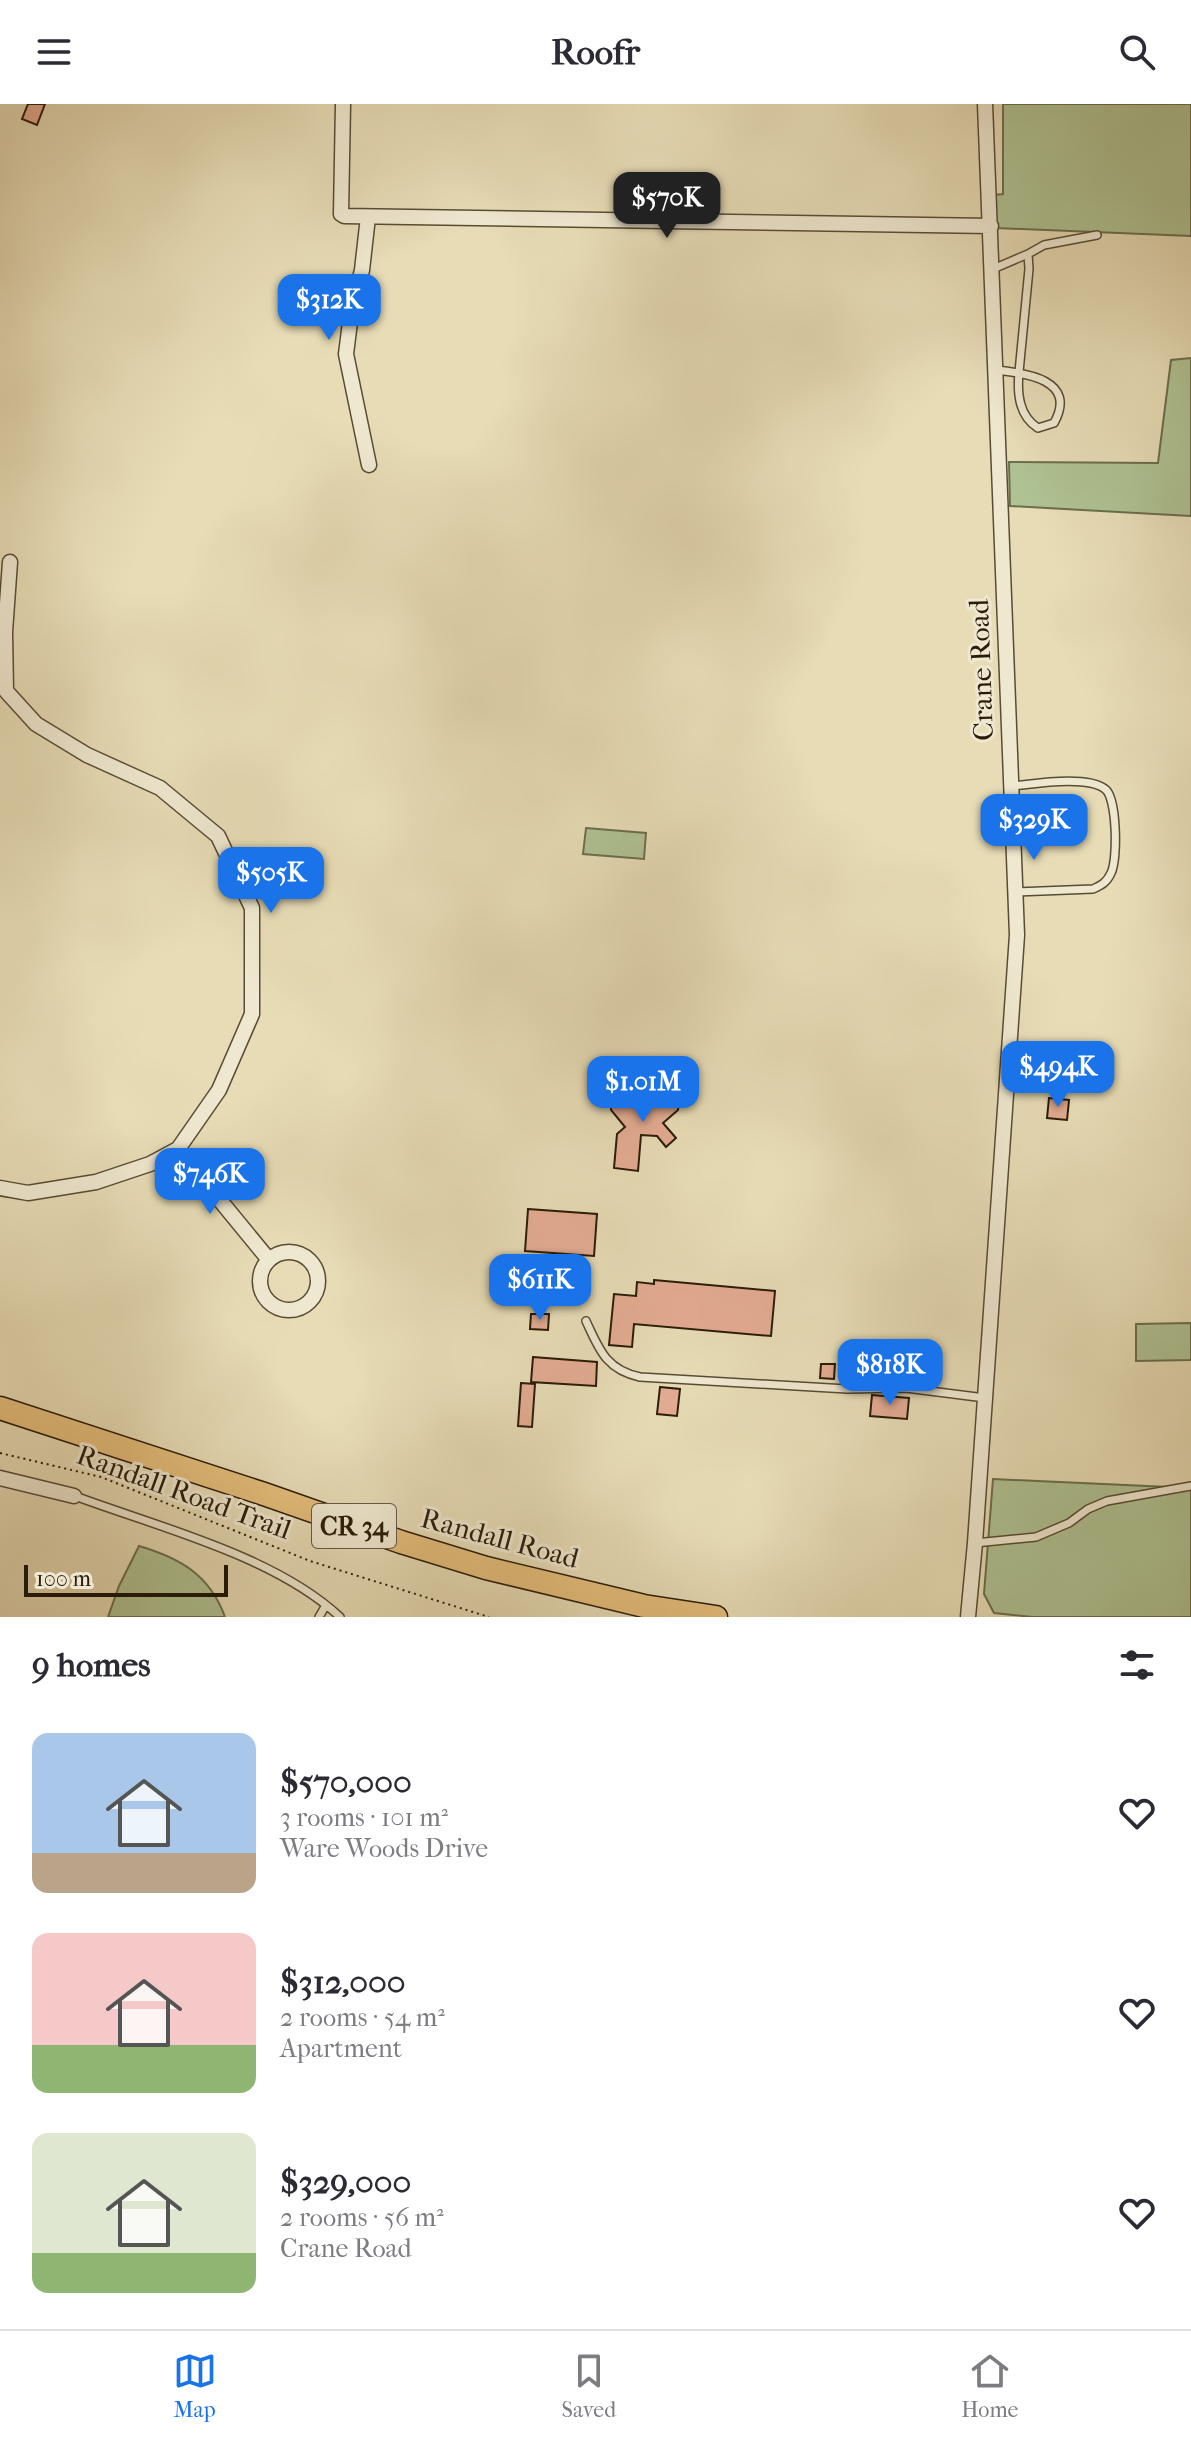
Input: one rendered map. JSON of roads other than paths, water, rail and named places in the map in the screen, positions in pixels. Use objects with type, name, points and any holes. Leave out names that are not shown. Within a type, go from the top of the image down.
[{"type":"main road","name":"Randall Road","points":[[0,1408],[486,1568],[644,1606],[716,1617]]},
{"type":"street","points":[[343,104],[341,214],[344,216],[991,226]]},
{"type":"street","name":"Crane Road","points":[[968,1617],[1017,935],[985,104]]},
{"type":"street","points":[[368,217],[362,270],[351,314],[346,354],[369,465]]},
{"type":"street","points":[[0,1188],[28,1193],[96,1182],[150,1164],[178,1149],[219,1090],[252,1014],[252,908],[218,836],[160,788],[87,755],[36,724],[6,691],[5,632],[10,562]]},
{"type":"street","points":[[178,1149],[269,1260]]},
{"type":"street","points":[[286,1252],[303,1255],[310,1261],[318,1277],[318,1286],[308,1303],[290,1310],[280,1308],[265,1296],[260,1277],[269,1260],[286,1252]]},
{"type":"street","points":[[0,1478],[74,1496]]},
{"type":"lane","points":[[993,269],[1044,245],[1097,235]]},
{"type":"lane","points":[[996,370],[1019,372],[1041,379],[1060,395],[1061,407],[1054,423],[1038,428],[1027,421],[1018,388],[1019,372],[1028,254]]},
{"type":"lane","points":[[1012,786],[1054,782],[1095,784],[1107,790],[1113,801],[1113,870],[1104,885],[1093,889],[1016,892]]},
{"type":"lane","points":[[586,1321],[604,1356],[615,1368],[640,1377],[847,1389],[906,1388],[985,1398]]},
{"type":"lane","points":[[975,1543],[1036,1537],[1060,1528],[1088,1509],[1107,1501],[1191,1486]]},
{"type":"lane","points":[[74,1496],[235,1554],[295,1582],[340,1617]]},
{"type":"lane","points":[[319,1617],[326,1605]]}]
